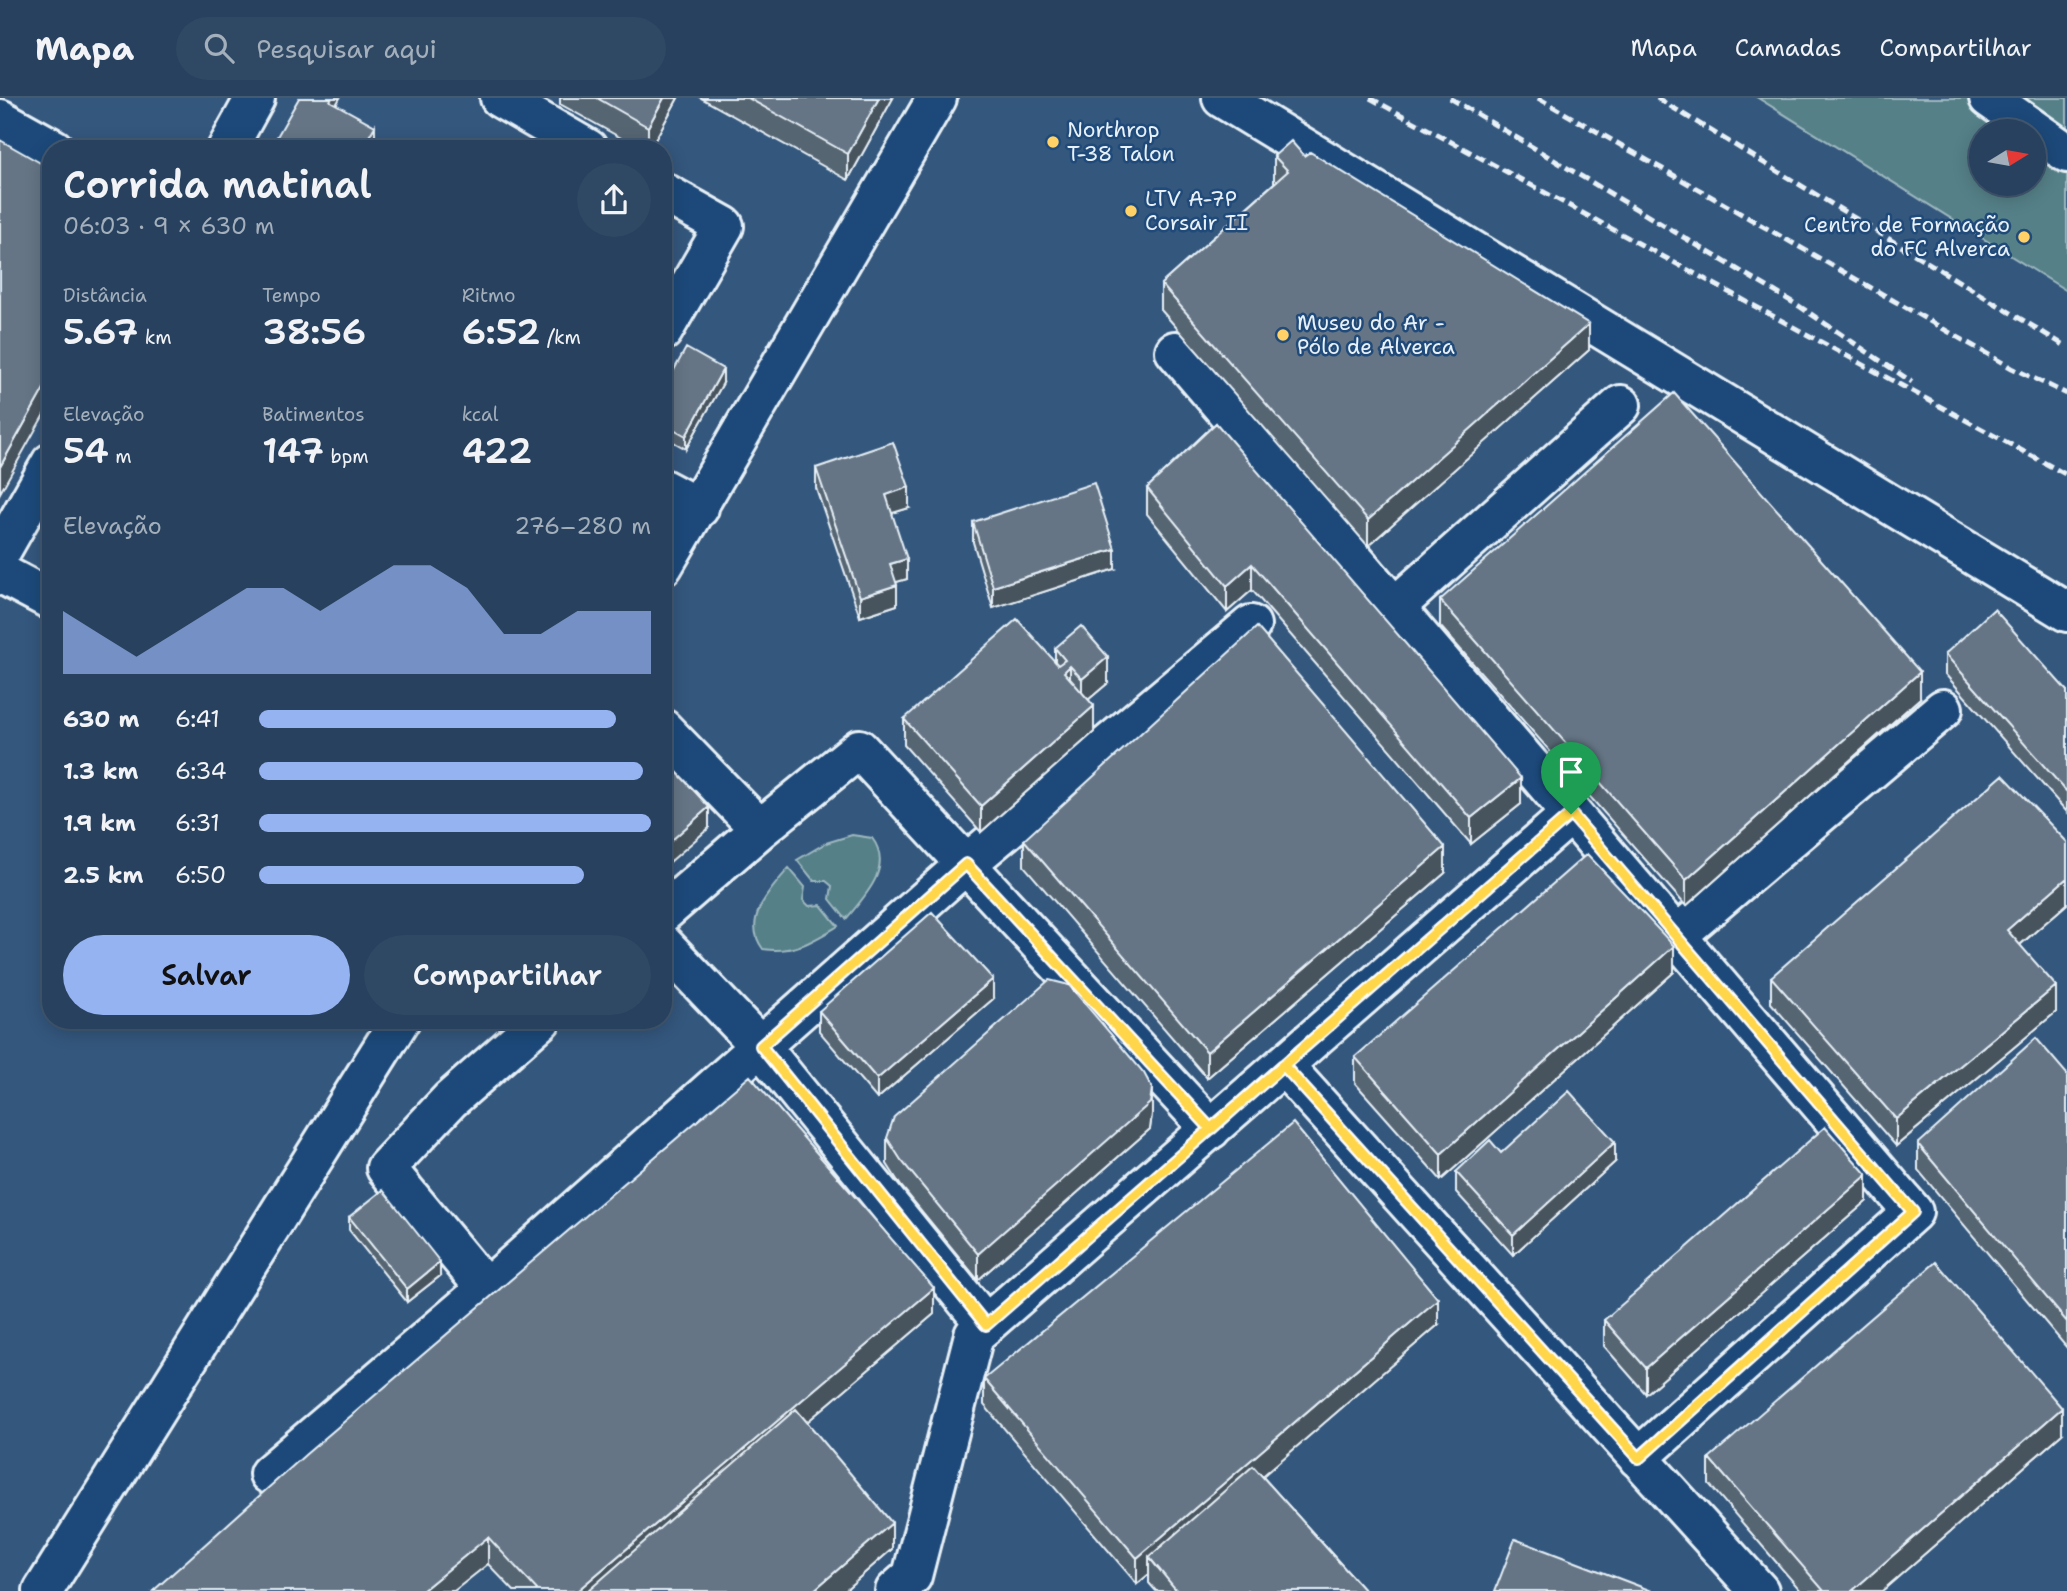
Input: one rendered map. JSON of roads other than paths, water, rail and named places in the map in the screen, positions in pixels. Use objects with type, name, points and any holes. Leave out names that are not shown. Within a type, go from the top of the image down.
[{"type":"street","points":[[232,140],[256,98]]},
{"type":"street","points":[[500,98],[573,140]]},
{"type":"street","points":[[672,552],[937,98]]},
{"type":"street","points":[[1222,98],[2067,612]]},
{"type":"street","points":[[1989,98],[2067,153]]},
{"type":"street","points":[[0,119],[42,142]]},
{"type":"street","points":[[672,197],[723,226],[672,315]]},
{"type":"street","points":[[1175,351],[1913,1212],[1639,1458]]},
{"type":"street","points":[[1396,606],[1622,404]]},
{"type":"street","points":[[0,553],[42,479]]},
{"type":"street","points":[[672,494],[699,508]]},
{"type":"street","points":[[0,573],[42,595]]},
{"type":"street","points":[[269,1474],[486,1289],[966,864],[1251,625]]},
{"type":"street","points":[[1676,936],[1943,709]]},
{"type":"street","points":[[672,738],[760,829]]},
{"type":"street","points":[[672,906],[760,829],[859,749],[1211,1129]]},
{"type":"street","points":[[895,1591],[912,1576],[974,1335],[1571,814]]},
{"type":"street","points":[[672,953],[761,1046],[986,1325]]},
{"type":"street","points":[[43,1591],[394,1029]]},
{"type":"street","points":[[486,1289],[386,1168],[450,1100],[531,1029]]},
{"type":"street","points":[[1283,1065],[1759,1591]]},
{"type":"railway","points":[[1370,98],[2067,475]]},
{"type":"railway","points":[[1450,98],[1799,306],[1912,382]]},
{"type":"railway","points":[[1538,98],[2012,368],[2067,394]]},
{"type":"railway","points":[[1657,98],[2067,347]]},
{"type":"place","name":"Northrop T-38 Talon","points":[[1053,142]]},
{"type":"place","name":"LTV A-7P Corsair II","points":[[1131,211]]},
{"type":"place","name":"Centro de Formação do FC Alverca","points":[[2024,237]]},
{"type":"place","name":"Museu do Ar - Pólo de Alverca","points":[[1283,335]]}]
